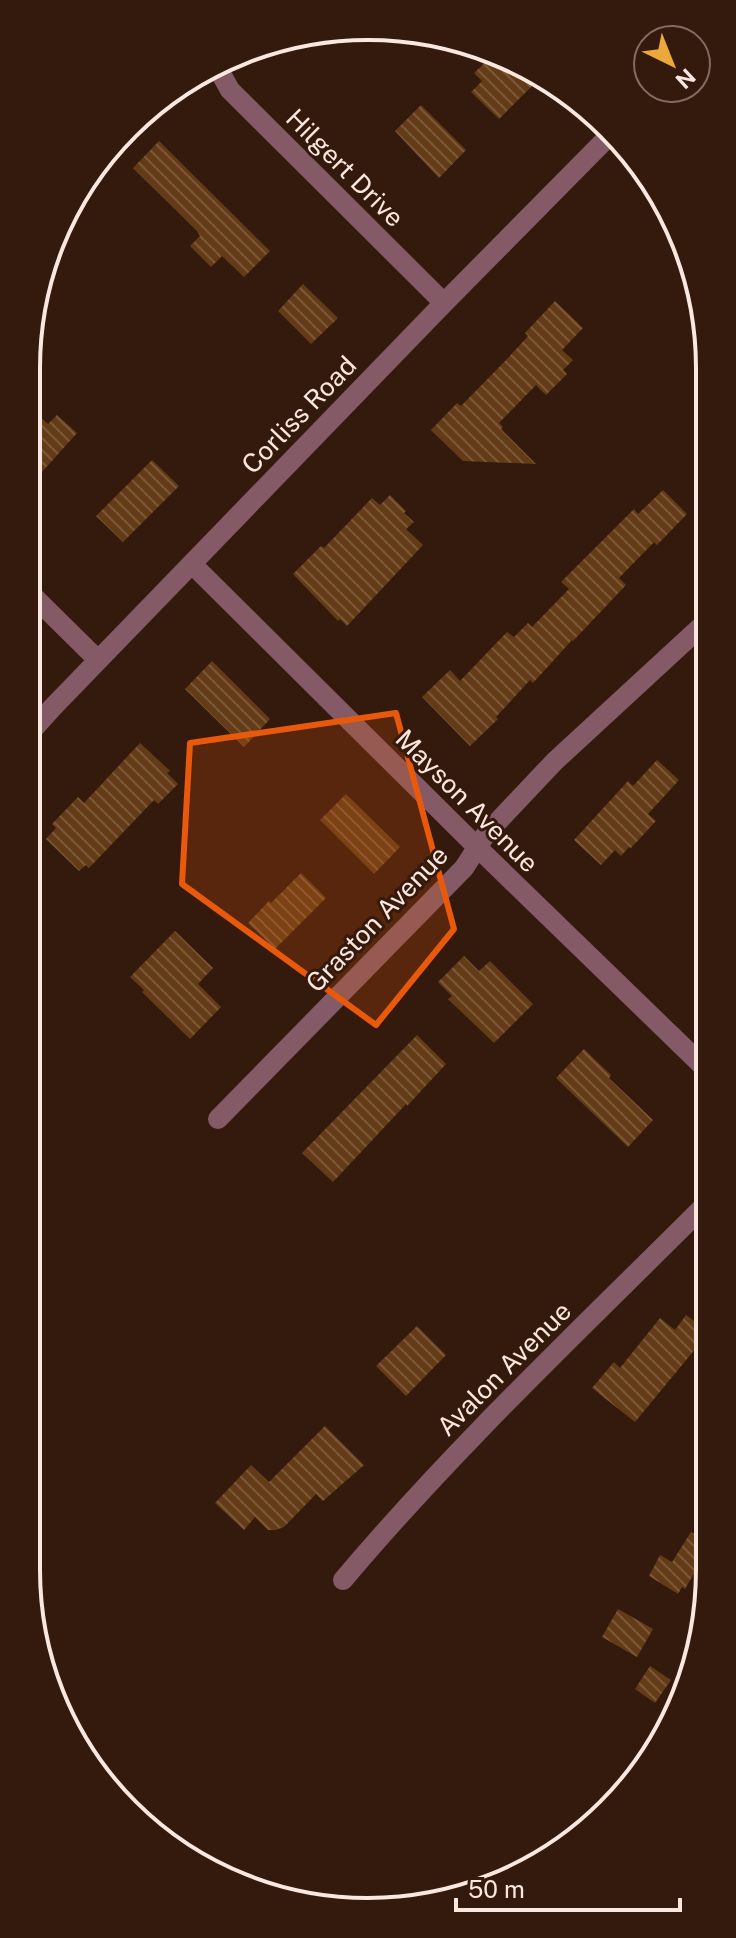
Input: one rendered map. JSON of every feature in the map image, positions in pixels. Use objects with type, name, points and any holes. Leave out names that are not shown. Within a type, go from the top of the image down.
[{"type":"street","name":"Hilgert Drive","points":[[221,75],[230,90],[444,303]]},
{"type":"street","name":"Corliss Road","points":[[40,722],[604,141]]},
{"type":"street","name":"Mayson Avenue","points":[[192,564],[696,1059]]},
{"type":"street","points":[[40,603],[98,660]]},
{"type":"street","name":"Graston Avenue","points":[[218,1119],[464,868],[486,834],[555,761],[696,631]]},
{"type":"street","name":"Avalon Avenue","points":[[343,1580],[483,1427],[696,1214]]},
{"type":"highlighted area","points":[[396,713],[454,929],[376,1025],[182,884],[190,743]]},
{"type":"building","points":[[486,62],[533,85],[499,119],[471,92],[482,81],[474,73]]},
{"type":"building","points":[[421,105],[466,150],[439,178],[395,131]]},
{"type":"building","points":[[159,141],[270,251],[244,277],[222,256],[211,267],[190,246],[200,236],[197,231],[133,168]]},
{"type":"building","points":[[303,284],[338,318],[311,344],[278,311]]},
{"type":"building","points":[[555,301],[583,328],[562,350],[573,360],[563,370],[567,374],[546,395],[536,385],[499,423],[503,427],[501,429],[536,464],[463,461],[431,430],[457,403],[461,406],[508,358],[528,336],[525,333]]},
{"type":"building","points":[[57,415],[77,433],[42,472],[40,417],[48,424]]},
{"type":"building","points":[[152,460],[179,486],[123,542],[96,516]]},
{"type":"building","points":[[663,490],[687,514],[619,578],[626,585],[533,683],[530,680],[496,717],[498,719],[470,746],[422,697],[450,670],[460,681],[507,632],[514,637],[528,623],[532,627],[569,589],[561,582],[634,509],[638,514]]},
{"type":"building","points":[[390,495],[414,522],[406,529],[423,545],[347,626],[340,619],[338,621],[293,574],[321,546],[324,548],[372,498],[380,505]]},
{"type":"building","points":[[212,661],[270,719],[244,747],[185,689]]},
{"type":"building","points":[[140,743],[170,771],[167,773],[178,784],[158,804],[154,800],[89,868],[86,865],[79,871],[46,839],[56,828],[52,824],[78,797],[84,803]]},
{"type":"building","points":[[657,760],[679,780],[648,814],[656,821],[621,856],[615,850],[601,865],[574,840],[628,781],[633,786]]},
{"type":"building","points":[[346,794],[400,847],[374,874],[320,820]]},
{"type":"building","points":[[301,873],[326,898],[275,949],[248,923]]},
{"type":"building","points":[[175,931],[213,968],[198,984],[221,1007],[190,1039],[130,977]]},
{"type":"building","points":[[464,956],[479,971],[490,961],[533,1004],[494,1043],[448,999],[452,996],[438,982]]},
{"type":"building","points":[[417,1035],[446,1064],[333,1182],[302,1153]]},
{"type":"building","points":[[584,1049],[653,1120],[628,1147],[556,1078]]},
{"type":"building","points":[[686,1315],[694,1321],[696,1318],[696,1348],[635,1422],[592,1388],[614,1362],[620,1368],[660,1318],[675,1330]]},
{"type":"building","points":[[417,1326],[446,1355],[406,1396],[376,1366]]},
{"type":"building","points":[[325,1426],[364,1465],[323,1501],[316,1494],[284,1527],[276,1530],[268,1530],[255,1517],[244,1530],[215,1503],[251,1465],[269,1482]]},
{"type":"building","points":[[691,1532],[696,1535],[696,1570],[685,1589],[682,1587],[678,1594],[649,1576],[660,1555],[672,1562]]},
{"type":"building","points":[[618,1609],[653,1629],[637,1657],[602,1637]]},
{"type":"building","points":[[650,1666],[671,1680],[655,1703],[635,1689]]}]
